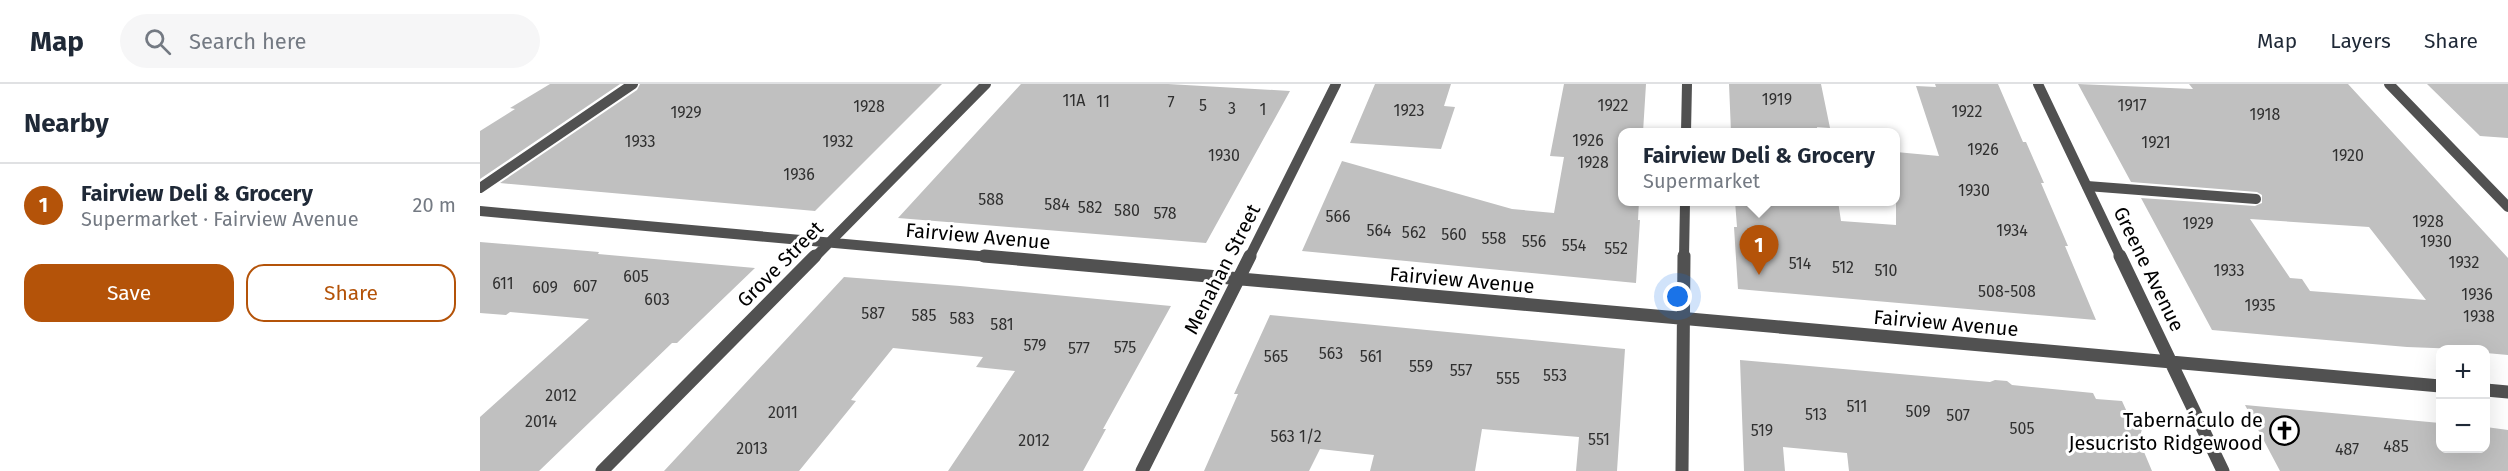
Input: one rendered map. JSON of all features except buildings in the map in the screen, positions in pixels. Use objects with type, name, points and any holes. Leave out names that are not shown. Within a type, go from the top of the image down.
[{"type":"street","points":[[480,188],[633,84]]},
{"type":"street","name":"Grove Street","points":[[602,471],[986,84]]},
{"type":"street","name":"Menahan Street","points":[[1142,471],[1336,84]]},
{"type":"street","points":[[1686,128],[1687,84]]},
{"type":"street","name":"Greene Avenue","points":[[2038,84],[2223,471]]},
{"type":"street","points":[[2389,84],[2508,207]]},
{"type":"street","points":[[2087,186],[2256,199]]},
{"type":"street","points":[[1682,471],[1685,206]]},
{"type":"street","name":"Fairview Avenue","points":[[480,211],[2436,386]]},
{"type":"street","points":[[2490,390],[2508,392]]},
{"type":"place","name":"Fairview Deli & Grocery","points":[[1759,275]]},
{"type":"place","name":"Tabernáculo de Jesucristo Ridgewood","points":[[2284,431]]}]
